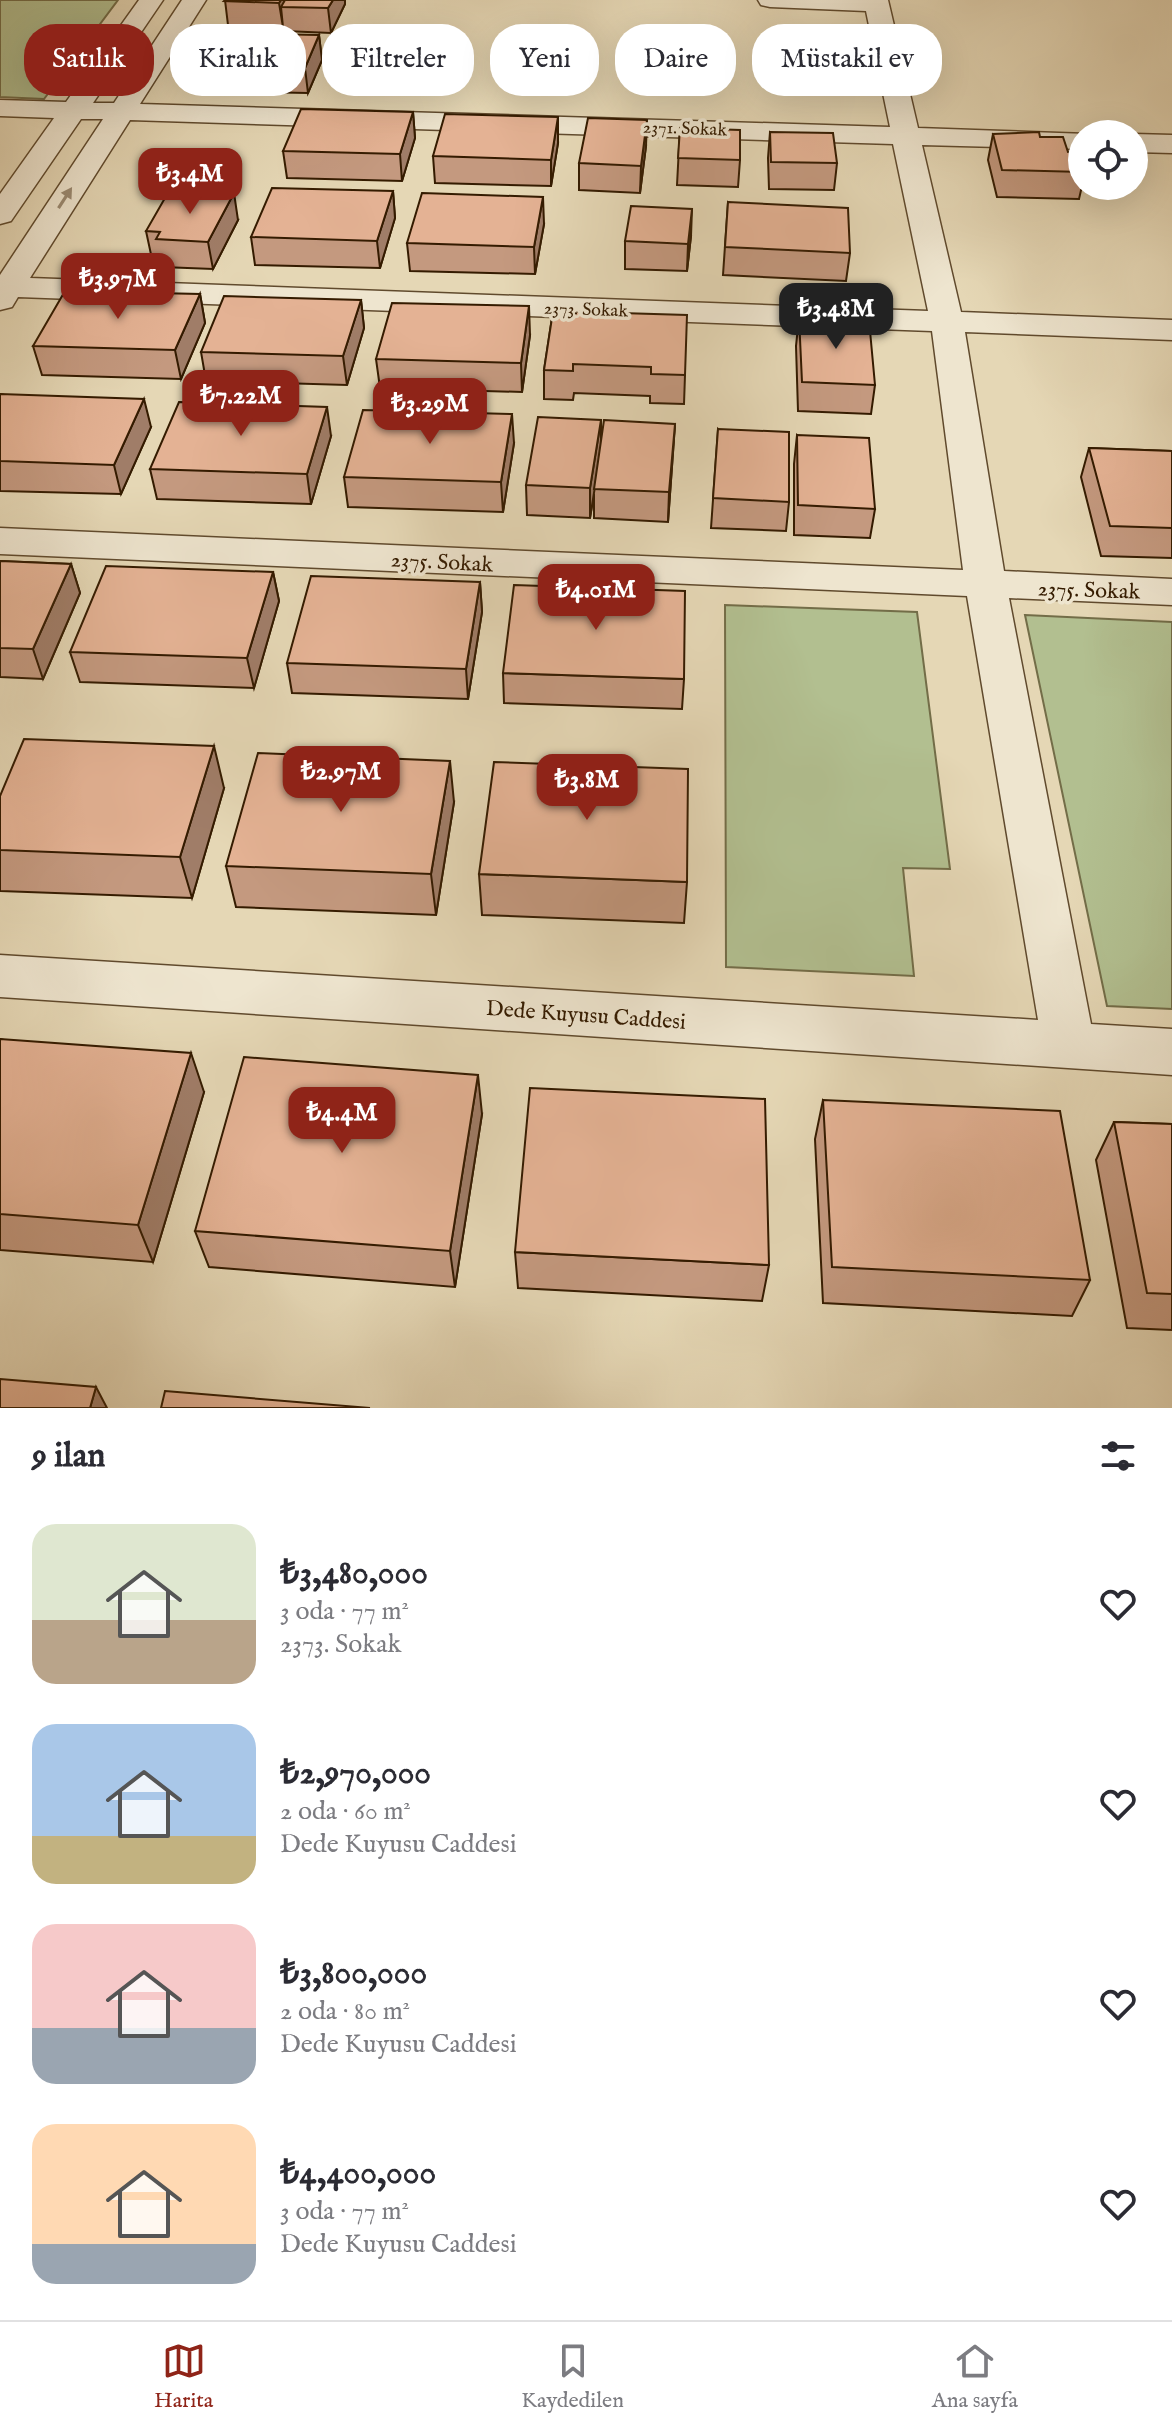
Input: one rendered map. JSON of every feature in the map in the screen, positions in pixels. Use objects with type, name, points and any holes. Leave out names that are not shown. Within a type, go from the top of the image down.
[{"type":"street","points":[[0,215],[151,0]]},
{"type":"street","points":[[3,291],[194,0]]},
{"type":"street","points":[[770,0],[876,2],[947,322],[986,586],[1069,1046]]},
{"type":"street","name":"2371. Sokak","points":[[0,108],[1068,140]]},
{"type":"street","points":[[1148,143],[1172,144]]},
{"type":"street","name":"2373. Sokak","points":[[3,291],[1172,330]]},
{"type":"street","name":"2375. Sokak","points":[[0,541],[1172,592]]},
{"type":"street","name":"Dede Kuyusu Caddesi","points":[[0,976],[1172,1052]]},
{"type":"green space","points":[[0,0],[118,0],[100,24],[24,24],[24,96],[46,96],[44,99],[0,97]]},
{"type":"green space","points":[[725,605],[917,612],[950,869],[903,868],[914,976],[726,967]]},
{"type":"green space","points":[[1025,615],[1172,622],[1172,1009],[1107,1006]]},
{"type":"building","points":[[225,0],[281,0],[279,3]]},
{"type":"building","points":[[285,0],[333,0],[328,8],[281,7]]},
{"type":"building","points":[[306,35],[319,35],[306,66]]},
{"type":"building","points":[[301,109],[413,112],[400,154],[283,151]]},
{"type":"building","points":[[445,114],[558,117],[551,160],[433,156]]},
{"type":"building","points":[[588,118],[647,120],[641,166],[579,163]]},
{"type":"building","points":[[680,128],[740,130],[740,160],[678,158]]},
{"type":"building","points":[[770,132],[833,133],[837,163],[771,162]]},
{"type":"building","points":[[1039,132],[1040,137],[1063,137],[1068,152],[1068,172],[1002,170],[993,134]]},
{"type":"building","points":[[272,188],[393,191],[377,241],[251,237]]},
{"type":"building","points":[[169,191],[234,193],[208,242],[156,239],[160,232],[146,231]]},
{"type":"building","points":[[422,193],[543,197],[534,247],[407,243]]},
{"type":"building","points":[[728,202],[848,208],[850,253],[725,247]]},
{"type":"building","points":[[631,206],[692,209],[688,244],[625,241]]},
{"type":"building","points":[[65,291],[200,294],[175,350],[33,346]]},
{"type":"building","points":[[224,296],[361,300],[343,356],[201,352]]},
{"type":"building","points":[[392,303],[529,306],[521,363],[376,359]]},
{"type":"building","points":[[553,311],[687,315],[685,375],[651,374],[651,367],[573,364],[573,371],[544,370]]},
{"type":"building","points":[[799,317],[869,320],[875,385],[802,382]]},
{"type":"building","points":[[0,394],[144,399],[114,465],[0,461]]},
{"type":"building","points":[[179,402],[327,407],[307,474],[150,469]]},
{"type":"building","points":[[363,410],[512,414],[501,482],[344,477]]},
{"type":"building","points":[[538,417],[601,420],[590,488],[526,485]]},
{"type":"building","points":[[604,420],[675,424],[669,492],[594,489]]},
{"type":"building","points":[[718,429],[789,432],[789,502],[713,498]]},
{"type":"building","points":[[797,435],[869,438],[875,509],[798,505]]},
{"type":"building","points":[[1089,448],[1172,451],[1172,528],[1110,526]]},
{"type":"building","points":[[0,561],[71,564],[33,649],[0,648]]},
{"type":"building","points":[[106,566],[273,572],[247,658],[70,652]]},
{"type":"building","points":[[311,576],[480,582],[466,669],[287,663]]},
{"type":"building","points":[[514,585],[685,591],[684,679],[503,673]]},
{"type":"building","points":[[24,739],[214,746],[180,857],[0,850],[0,796]]},
{"type":"building","points":[[258,753],[450,761],[431,874],[226,866]]},
{"type":"building","points":[[494,762],[688,769],[687,882],[479,874]]},
{"type":"building","points":[[0,1039],[191,1053],[138,1225],[0,1214]]},
{"type":"building","points":[[244,1057],[478,1075],[450,1251],[195,1231]]},
{"type":"building","points":[[530,1088],[765,1099],[769,1265],[515,1252]]},
{"type":"building","points":[[823,1100],[1060,1111],[1090,1280],[832,1267]]},
{"type":"building","points":[[1114,1122],[1172,1124],[1172,1294],[1147,1293]]},
{"type":"building","points":[[0,1379],[96,1387],[90,1408],[0,1408]]},
{"type":"building","points":[[165,1391],[370,1408],[161,1408]]}]
